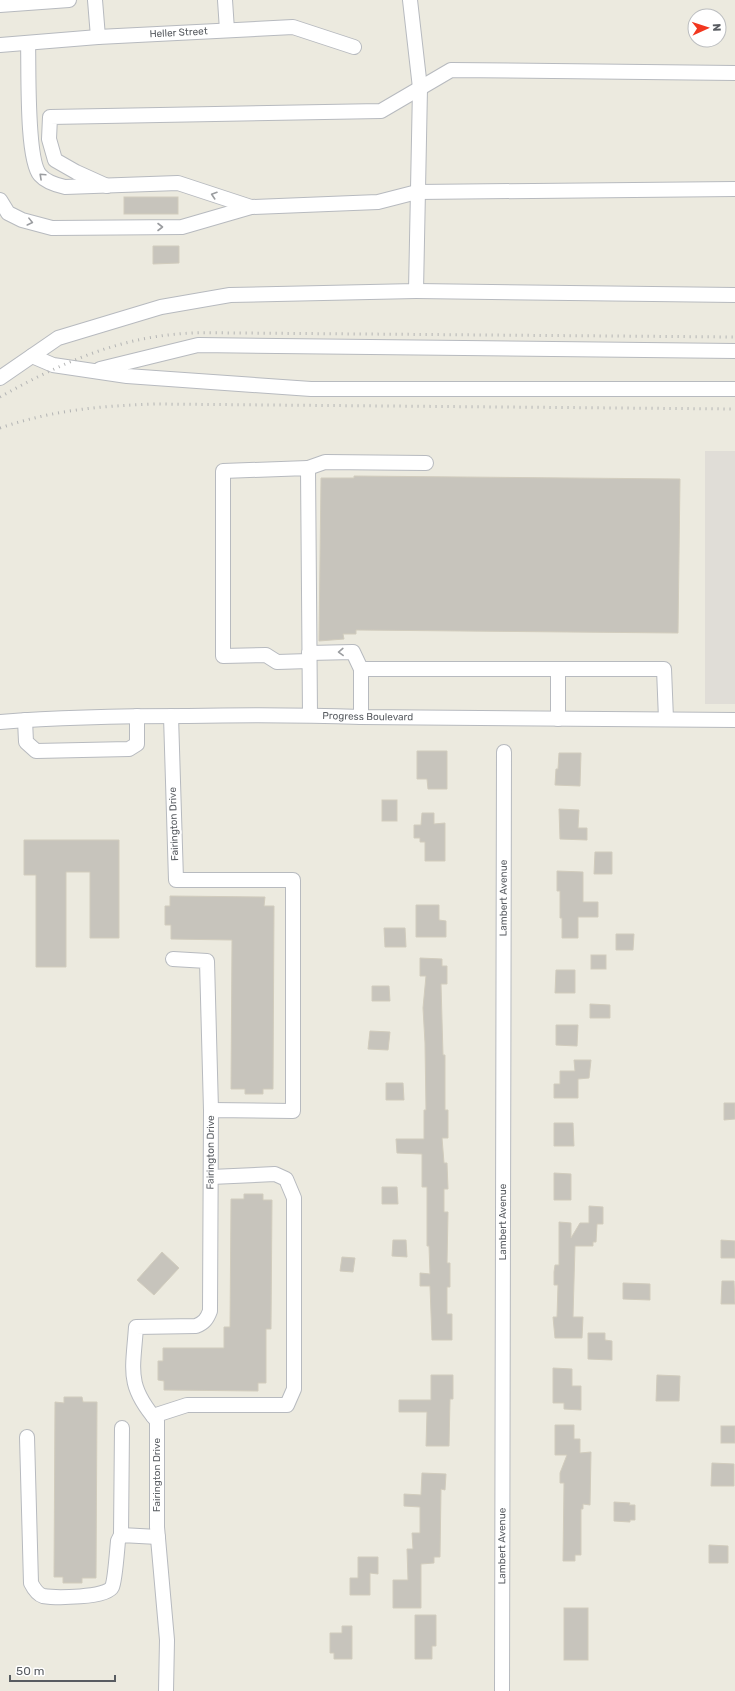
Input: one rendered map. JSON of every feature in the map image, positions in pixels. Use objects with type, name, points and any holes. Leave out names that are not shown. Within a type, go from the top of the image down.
[{"type":"street","points":[[0,5],[69,0]]},
{"type":"street","points":[[95,0],[98,37]]},
{"type":"street","points":[[225,0],[227,30]]},
{"type":"street","points":[[410,0],[420,88],[416,291]]},
{"type":"street","name":"Heller Street","points":[[0,45],[98,37],[293,27],[354,47]]},
{"type":"street","points":[[28,43],[30,136],[37,171],[48,181],[65,187],[178,183],[251,207]]},
{"type":"street","points":[[107,186],[76,172],[55,160],[49,139],[50,117],[381,111],[450,70],[735,73]]},
{"type":"street","points":[[0,200],[8,213],[22,220],[52,228],[182,227],[251,207],[378,202],[417,192],[735,189]]},
{"type":"street","points":[[0,378],[58,338],[161,307],[230,295],[416,291],[735,295]]},
{"type":"street","points":[[94,371],[198,345],[735,351]]},
{"type":"street","points":[[32,356],[53,365],[127,376],[311,389],[735,389]]},
{"type":"street","points":[[361,717],[361,670],[353,652],[277,662],[266,655],[223,656],[223,470],[308,468],[325,462],[426,463]]},
{"type":"street","points":[[308,468],[310,715]]},
{"type":"street","points":[[361,670],[664,669],[666,719]]},
{"type":"street","points":[[558,670],[558,719]]},
{"type":"street","name":"Progress Boulevard","points":[[0,722],[56,717],[310,715],[361,717],[735,720]]},
{"type":"street","points":[[25,720],[26,742],[36,751],[129,749],[137,744],[137,716]]},
{"type":"street","name":"Fairington Drive","points":[[166,1691],[167,1640],[158,1537],[157,1421],[142,1403],[136,1389],[133,1376],[136,1327],[196,1326],[203,1323],[208,1317],[210,1311],[211,1110],[293,1110],[293,880],[176,880],[171,716]]},
{"type":"street","name":"Lambert Avenue","points":[[502,1691],[504,752]]},
{"type":"street","points":[[173,959],[207,961],[211,1110]]},
{"type":"street","points":[[153,1416],[187,1406],[287,1405],[294,1389],[294,1198],[289,1185],[286,1179],[275,1174],[210,1177]]},
{"type":"street","points":[[27,1437],[31,1583],[34,1590],[42,1596],[90,1596],[107,1593],[112,1587],[118,1541],[121,1535],[122,1428]]},
{"type":"street","points":[[121,1535],[158,1537]]},
{"type":"shaded area","points":[[705,451],[735,451],[735,704],[705,704]]},
{"type":"building","points":[[124,197],[178,197],[178,214],[124,214]]},
{"type":"building","points":[[153,246],[179,246],[179,263],[153,264]]},
{"type":"building","points":[[354,476],[680,479],[678,633],[356,630],[356,634],[343,634],[344,639],[319,641],[321,478],[354,478]]},
{"type":"building","points":[[417,751],[447,751],[447,789],[428,789],[427,779],[417,779]]},
{"type":"building","points":[[559,753],[581,753],[580,786],[555,785]]},
{"type":"building","points":[[382,800],[397,800],[397,821],[382,821]]},
{"type":"building","points":[[559,809],[579,810],[578,828],[587,828],[587,840],[560,839]]},
{"type":"building","points":[[422,813],[434,813],[434,824],[445,823],[445,861],[425,861],[425,842],[420,842],[420,838],[414,838],[414,825],[421,825]]},
{"type":"building","points":[[24,840],[119,840],[119,938],[90,938],[90,872],[66,872],[66,967],[36,967],[36,875],[24,875]]},
{"type":"building","points":[[595,852],[612,852],[612,874],[594,874]]},
{"type":"building","points":[[557,871],[583,872],[583,902],[598,902],[598,917],[578,917],[578,938],[562,938],[560,891],[557,891]]},
{"type":"building","points":[[170,896],[265,897],[264,906],[274,906],[273,1089],[263,1089],[263,1094],[245,1094],[245,1089],[231,1089],[232,940],[171,939],[171,925],[165,925],[165,906],[170,906]]},
{"type":"building","points":[[416,905],[439,905],[439,920],[446,921],[446,937],[416,937]]},
{"type":"building","points":[[384,928],[405,928],[406,947],[385,947]]},
{"type":"building","points":[[616,934],[634,934],[633,950],[616,950]]},
{"type":"building","points":[[591,955],[606,955],[606,969],[591,969]]},
{"type":"building","points":[[420,958],[442,959],[442,966],[447,966],[447,984],[441,984],[443,1055],[445,1055],[445,1110],[448,1110],[448,1138],[442,1138],[444,1163],[447,1163],[448,1189],[444,1189],[444,1212],[448,1212],[447,1263],[450,1263],[450,1287],[447,1287],[447,1314],[452,1314],[452,1340],[432,1340],[430,1286],[420,1286],[420,1273],[430,1274],[429,1246],[427,1246],[427,1187],[422,1187],[422,1154],[397,1153],[396,1139],[424,1139],[424,1110],[426,1110],[423,1008],[426,976],[420,976]]},
{"type":"building","points":[[556,970],[575,970],[575,993],[555,993]]},
{"type":"building","points":[[372,986],[389,986],[390,1001],[372,1001]]},
{"type":"building","points":[[590,1004],[610,1005],[610,1018],[590,1018]]},
{"type":"building","points":[[556,1025],[578,1025],[577,1046],[556,1045]]},
{"type":"building","points":[[370,1031],[390,1032],[388,1050],[368,1049]]},
{"type":"building","points":[[574,1060],[591,1060],[589,1078],[578,1079],[578,1098],[554,1098],[554,1084],[560,1084],[560,1071],[575,1071]]},
{"type":"building","points":[[386,1083],[403,1083],[404,1100],[386,1100]]},
{"type":"building","points":[[724,1103],[735,1103],[735,1119],[724,1120]]},
{"type":"building","points":[[554,1123],[573,1123],[574,1146],[554,1146]]},
{"type":"building","points":[[554,1173],[571,1174],[571,1200],[554,1200]]},
{"type":"building","points":[[382,1187],[397,1187],[398,1204],[382,1204]]},
{"type":"building","points":[[244,1194],[263,1194],[263,1200],[272,1200],[271,1329],[266,1329],[266,1383],[258,1383],[258,1391],[164,1390],[164,1381],[158,1380],[158,1361],[163,1361],[163,1348],[224,1348],[224,1327],[230,1327],[231,1199],[244,1199]]},
{"type":"building","points":[[589,1206],[603,1207],[603,1224],[597,1224],[596,1242],[593,1242],[593,1246],[575,1246],[573,1317],[583,1317],[582,1338],[555,1338],[553,1317],[557,1317],[558,1285],[554,1285],[554,1272],[555,1265],[559,1265],[559,1222],[571,1223],[571,1238],[580,1223],[589,1223]]},
{"type":"building","points":[[393,1240],[406,1240],[407,1257],[392,1256]]},
{"type":"building","points":[[721,1240],[735,1241],[735,1258],[721,1258]]},
{"type":"building","points":[[162,1252],[179,1268],[154,1295],[137,1280]]},
{"type":"building","points":[[342,1257],[355,1258],[353,1272],[340,1271]]},
{"type":"building","points":[[722,1281],[734,1281],[735,1304],[721,1304]]},
{"type":"building","points":[[623,1283],[650,1284],[650,1300],[623,1299]]},
{"type":"building","points":[[588,1333],[605,1333],[605,1340],[612,1341],[612,1360],[588,1359]]},
{"type":"building","points":[[553,1368],[572,1369],[572,1386],[581,1386],[581,1410],[564,1409],[564,1403],[553,1403]]},
{"type":"building","points":[[431,1375],[453,1375],[453,1399],[450,1399],[449,1446],[426,1446],[427,1412],[399,1412],[399,1400],[431,1400]]},
{"type":"building","points":[[657,1375],[680,1376],[679,1401],[656,1401]]},
{"type":"building","points":[[64,1397],[82,1397],[83,1402],[97,1402],[96,1578],[82,1578],[82,1583],[63,1583],[63,1577],[54,1577],[55,1402],[64,1403]]},
{"type":"building","points":[[555,1425],[574,1425],[574,1439],[580,1439],[580,1453],[591,1452],[590,1505],[583,1504],[583,1509],[581,1509],[581,1555],[575,1555],[575,1561],[563,1561],[564,1483],[560,1483],[560,1473],[567,1455],[555,1455]]},
{"type":"building","points":[[721,1426],[735,1426],[735,1443],[721,1443]]},
{"type":"building","points":[[712,1463],[734,1464],[734,1486],[711,1486]]},
{"type":"building","points":[[422,1473],[446,1474],[445,1490],[441,1489],[440,1557],[434,1557],[434,1563],[421,1564],[421,1608],[393,1608],[393,1580],[408,1580],[407,1549],[413,1549],[412,1533],[420,1533],[420,1507],[404,1506],[404,1494],[421,1495]]},
{"type":"building","points":[[614,1502],[630,1503],[629,1505],[635,1505],[635,1520],[630,1520],[630,1522],[614,1521]]},
{"type":"building","points":[[709,1545],[728,1546],[728,1563],[709,1563]]},
{"type":"building","points":[[358,1557],[378,1557],[378,1574],[370,1573],[370,1595],[350,1595],[350,1578],[358,1578]]},
{"type":"building","points":[[564,1608],[588,1608],[588,1660],[564,1660]]},
{"type":"building","points":[[415,1615],[436,1615],[436,1646],[432,1646],[432,1659],[415,1659]]},
{"type":"building","points":[[342,1626],[352,1626],[352,1659],[334,1659],[334,1653],[330,1653],[330,1633],[342,1633]]},
{"type":"railway","points":[[0,397],[64,365],[108,348],[154,337],[186,333],[735,337]]},
{"type":"railway","points":[[0,428],[39,417],[77,410],[155,404],[735,409]]}]
